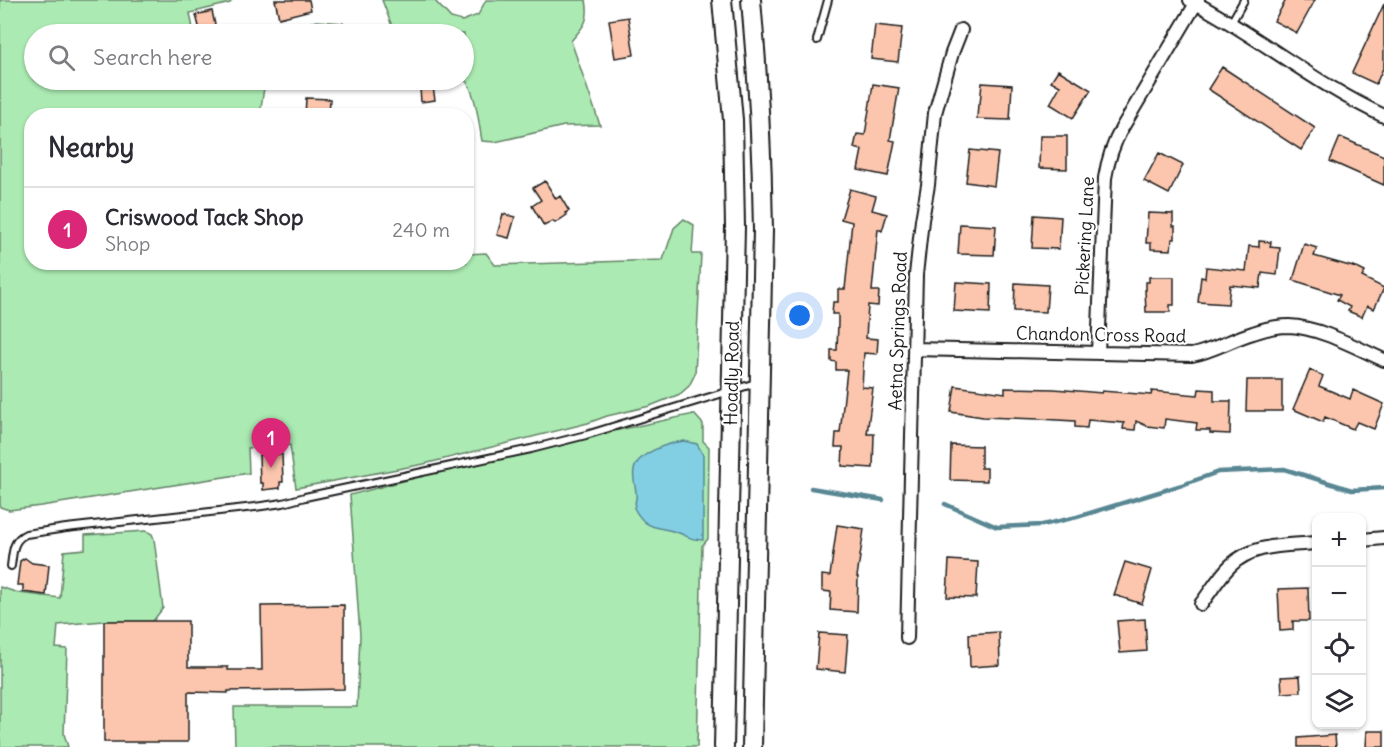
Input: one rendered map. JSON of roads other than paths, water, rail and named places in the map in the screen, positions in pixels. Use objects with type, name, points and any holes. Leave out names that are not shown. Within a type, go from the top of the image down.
[{"type":"main road","name":"Hoadly Road","points":[[722,0],[733,120],[735,227],[724,747]]},
{"type":"main road","name":"Hoadly Road","points":[[751,0],[758,78],[763,230],[752,747]]},
{"type":"street","points":[[1195,1],[1350,100],[1384,116]]},
{"type":"street","name":"Pickering Lane","points":[[1098,353],[1107,162],[1122,128],[1195,1]]},
{"type":"street","name":"Aetna Springs Road","points":[[907,638],[916,275],[935,113],[961,30]]},
{"type":"street","name":"Chandon Cross Road","points":[[914,349],[1192,355],[1257,332],[1290,326],[1317,331],[1384,360]]},
{"type":"street","points":[[1366,540],[1384,538]]},
{"type":"street","points":[[1202,604],[1231,565],[1244,556],[1256,550],[1312,544]]},
{"type":"lane","points":[[817,40],[828,0]]},
{"type":"lane","points":[[1231,22],[1244,0]]},
{"type":"lane","points":[[10,566],[15,544],[21,536],[26,534],[283,503],[531,449],[586,435],[760,382]]},
{"type":"water","points":[[684,441],[697,444],[703,455],[703,540],[693,539],[648,524],[634,508],[636,464],[654,450]]},
{"type":"waterway","points":[[945,504],[997,527],[1042,525],[1077,517],[1218,472],[1284,469],[1352,490],[1384,488]]},
{"type":"waterway","points":[[811,488],[883,500]]},
{"type":"place","name":"Criswood Tack Shop","points":[[271,468]]}]
